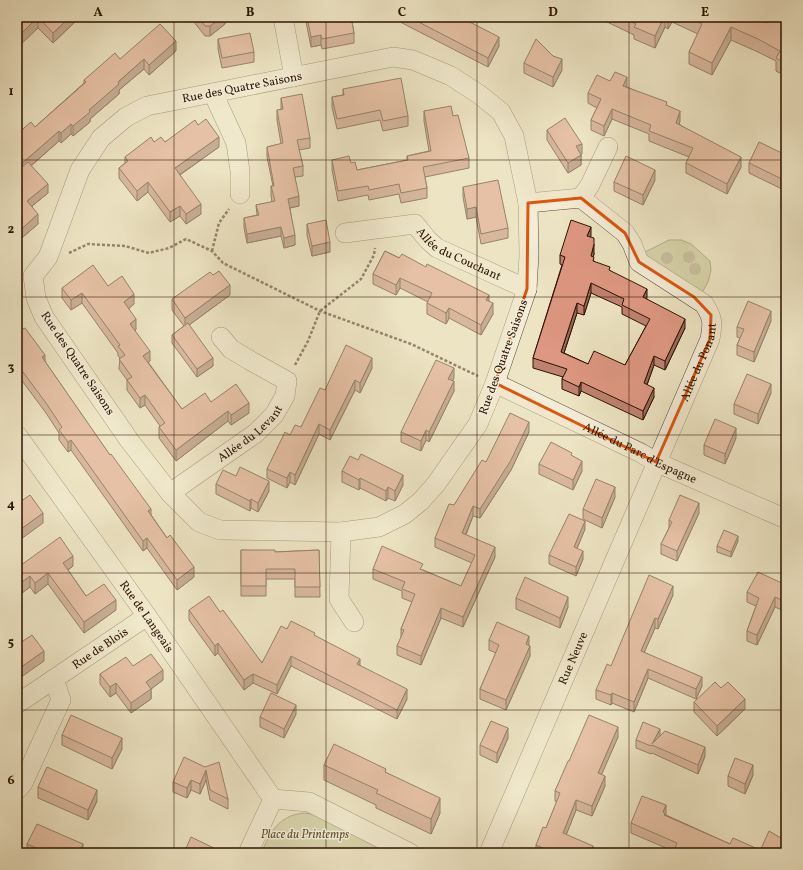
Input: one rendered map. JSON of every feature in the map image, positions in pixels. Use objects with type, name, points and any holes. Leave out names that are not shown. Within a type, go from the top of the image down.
[{"type":"street","points":[[282,17],[294,77]]},
{"type":"street","name":"Rue des Quatre Saisons","points":[[393,57],[413,60],[451,76],[480,94],[501,112],[514,136],[528,203],[530,255],[527,289],[495,383],[478,424],[436,484],[421,501],[405,514],[379,527],[341,532],[220,530],[199,522],[170,493],[129,440],[44,317],[25,276],[48,257],[80,170],[101,138],[126,117],[147,106],[294,77],[393,57]]},
{"type":"street","points":[[213,93],[236,143],[240,171],[240,194]]},
{"type":"street","points":[[528,203],[581,198],[590,185],[608,147]]},
{"type":"street","name":"Allée du Ponant","points":[[581,198],[625,233],[632,244],[639,262],[704,304],[711,315],[712,326],[710,339],[656,462]]},
{"type":"street","name":"Allée du Couchant","points":[[345,233],[415,224],[428,240],[437,248],[527,289]]},
{"type":"street","points":[[221,337],[231,348],[250,361],[287,381]]},
{"type":"street","name":"Allée du Levant","points":[[170,493],[256,433],[274,415],[285,396],[287,381]]},
{"type":"street","name":"Allée du Parc d'Espagne","points":[[495,383],[641,453],[656,462],[786,519]]},
{"type":"street","name":"Rue de Langeais","points":[[17,435],[147,616],[273,799]]},
{"type":"street","name":"Rue Neuve","points":[[489,853],[656,462]]},
{"type":"street","points":[[341,532],[339,599],[354,622]]},
{"type":"street","name":"Rue de Blois","points":[[17,704],[147,616]]},
{"type":"street","points":[[17,790],[22,783],[61,700],[57,688],[52,681]]},
{"type":"street","points":[[248,853],[273,799],[309,802],[410,853]]},
{"type":"path","points":[[212,250],[219,223],[240,194]]},
{"type":"path","points":[[287,381],[308,341],[320,311],[361,279],[374,255],[377,229]]},
{"type":"path","points":[[48,257],[64,255],[88,244],[124,246],[149,253],[169,248],[186,239],[212,250],[223,263],[320,311],[411,344],[465,371],[495,383]]},
{"type":"highlighted area","points":[[581,198],[625,233],[639,262],[694,297],[711,315],[710,339],[656,462],[495,383],[527,289],[528,203]]},
{"type":"green space","points":[[669,240],[681,240],[691,244],[710,261],[711,270],[708,282],[703,291],[700,293],[649,261],[645,252]]},
{"type":"green space","name":"Place du Printemps","points":[[303,813],[312,814],[399,853],[261,853],[268,838],[281,821]]},
{"type":"building","points":[[17,17],[38,17],[17,38]]},
{"type":"building","points":[[38,17],[70,17],[53,33]]},
{"type":"building","points":[[198,17],[222,17],[210,26],[205,26]]},
{"type":"building","points":[[307,17],[351,17],[354,33],[322,39],[321,35],[311,37]]},
{"type":"building","points":[[409,17],[460,17],[499,37],[488,58]]},
{"type":"building","points":[[621,17],[664,17],[655,36],[634,27],[636,24]]},
{"type":"building","points":[[688,17],[755,17],[767,23],[770,17],[786,17],[786,64],[776,58],[780,51],[731,27],[712,63],[689,52],[702,24]]},
{"type":"building","points":[[160,24],[176,41],[149,65],[144,59],[118,82],[119,84],[89,110],[90,112],[73,126],[71,124],[61,133],[59,131],[19,166],[17,163],[17,134],[31,122],[35,127],[86,82],[84,80],[115,53],[120,59]]},
{"type":"building","points":[[250,33],[254,52],[222,58],[218,39]]},
{"type":"building","points":[[536,39],[553,56],[562,59],[553,77],[524,63]]},
{"type":"building","points":[[615,72],[627,77],[623,86],[667,102],[666,105],[680,111],[676,123],[741,157],[727,184],[686,163],[693,148],[649,131],[651,125],[612,109],[604,126],[591,120],[601,99],[588,93],[597,75],[610,81]]},
{"type":"building","points":[[401,78],[408,116],[383,121],[380,110],[337,119],[332,97],[344,95],[343,89]]},
{"type":"building","points":[[302,94],[310,138],[297,140],[303,166],[293,168],[299,196],[288,199],[295,235],[284,238],[281,227],[247,234],[244,218],[259,215],[256,205],[275,201],[271,186],[274,186],[267,147],[283,143],[277,110],[283,109],[281,98]]},
{"type":"building","points":[[451,106],[453,116],[458,115],[469,158],[423,167],[427,188],[401,193],[399,184],[369,190],[368,186],[338,191],[332,160],[349,156],[351,163],[355,162],[357,170],[408,160],[407,156],[431,151],[424,111]]},
{"type":"building","points":[[565,118],[582,144],[576,146],[581,155],[568,163],[547,130]]},
{"type":"building","points":[[206,119],[219,137],[175,168],[201,204],[186,214],[180,206],[170,212],[148,182],[137,191],[119,168],[128,161],[125,157],[151,137],[154,142],[161,137],[165,142],[195,120],[198,125]]},
{"type":"building","points":[[759,142],[786,155],[786,181],[749,163]]},
{"type":"building","points":[[626,156],[655,170],[643,195],[614,182]]},
{"type":"building","points":[[28,162],[48,184],[27,201],[38,214],[17,233],[17,171]]},
{"type":"building","points":[[498,180],[508,228],[481,234],[476,207],[467,209],[463,187]]},
{"type":"building","points":[[326,220],[330,242],[312,246],[307,224]]},
{"type":"building","points":[[571,220],[591,227],[587,236],[594,238],[591,256],[594,257],[593,261],[610,267],[609,270],[647,289],[643,297],[685,319],[665,361],[654,356],[644,383],[654,388],[643,411],[581,382],[579,387],[562,379],[567,369],[533,358],[565,257],[560,255]],"holes":[[[591,283],[624,299],[622,305],[650,319],[625,365],[594,351],[588,364],[561,352],[577,303],[584,306]]]},
{"type":"building","points":[[385,251],[399,258],[402,254],[426,267],[427,264],[489,295],[486,300],[493,303],[481,325],[449,308],[446,313],[427,303],[432,293],[400,278],[396,285],[373,274]]},
{"type":"building","points":[[93,265],[108,286],[122,276],[134,294],[124,302],[136,319],[130,324],[150,351],[143,356],[182,409],[205,393],[211,402],[236,384],[249,403],[231,415],[228,411],[176,450],[159,427],[165,423],[145,395],[140,398],[127,380],[132,377],[119,359],[125,355],[118,346],[120,345],[82,293],[71,300],[62,288]]},
{"type":"building","points":[[219,271],[230,285],[185,318],[172,299],[210,272],[213,275]]},
{"type":"building","points":[[748,301],[771,311],[754,352],[737,345],[744,329],[737,327]]},
{"type":"building","points":[[17,321],[23,329],[25,328],[45,355],[42,357],[110,455],[111,454],[151,509],[148,511],[167,538],[170,535],[194,567],[177,580],[147,538],[143,541],[71,440],[68,442],[59,430],[62,427],[17,364]]},
{"type":"building","points":[[188,323],[213,358],[197,369],[172,335]]},
{"type":"building","points":[[346,345],[372,358],[360,383],[355,380],[330,430],[319,424],[295,475],[290,472],[287,478],[267,469],[285,432],[290,435],[295,425],[301,427],[320,388],[325,390]]},
{"type":"building","points":[[436,360],[454,368],[448,379],[454,381],[429,432],[426,430],[421,441],[401,432]]},
{"type":"building","points":[[747,374],[771,384],[758,414],[734,404]]},
{"type":"building","points":[[510,413],[529,422],[511,460],[480,509],[473,506],[462,533],[495,547],[463,617],[441,608],[421,656],[397,646],[404,630],[401,629],[415,594],[402,589],[405,582],[373,569],[382,546],[423,564],[420,569],[461,586],[475,555],[435,538],[449,504],[454,505],[482,460],[486,462]]},
{"type":"building","points":[[715,419],[736,428],[725,454],[704,445]]},
{"type":"building","points":[[551,442],[572,453],[571,455],[582,461],[573,480],[539,464]]},
{"type":"building","points":[[361,454],[403,475],[395,491],[388,487],[386,491],[342,471],[350,456],[358,460]]},
{"type":"building","points":[[240,467],[269,481],[258,503],[251,499],[250,501],[216,484],[223,470],[236,476]]},
{"type":"building","points":[[596,479],[615,487],[602,518],[583,509]]},
{"type":"building","points":[[30,495],[43,513],[17,532],[17,504]]},
{"type":"building","points":[[680,495],[699,503],[677,551],[661,544],[672,522],[669,520]]},
{"type":"building","points":[[569,514],[585,521],[574,547],[583,551],[576,567],[549,555]]},
{"type":"building","points":[[724,530],[738,536],[731,552],[717,546]]},
{"type":"building","points":[[60,537],[73,556],[63,563],[86,596],[104,584],[116,600],[84,622],[48,573],[35,583],[30,576],[22,582],[17,575],[17,568]]},
{"type":"building","points":[[241,550],[275,550],[275,552],[319,550],[320,587],[295,587],[295,569],[266,569],[266,586],[241,586]]},
{"type":"building","points":[[758,572],[786,585],[786,602],[775,597],[757,635],[747,631],[759,598],[747,592]]},
{"type":"building","points":[[649,575],[673,586],[658,619],[655,618],[641,651],[702,677],[696,689],[648,669],[634,702],[612,693],[611,695],[596,690],[607,664],[611,666]]},
{"type":"building","points":[[525,577],[568,597],[560,618],[516,598]]},
{"type":"building","points":[[209,596],[220,612],[223,610],[262,663],[281,626],[287,629],[291,621],[360,659],[357,664],[407,689],[397,710],[291,656],[277,685],[253,674],[244,680],[218,643],[215,646],[189,610]]},
{"type":"building","points":[[497,622],[529,636],[526,644],[530,646],[506,700],[480,689],[499,645],[489,640]]},
{"type":"building","points":[[32,635],[44,651],[17,670],[17,645]]},
{"type":"building","points":[[151,654],[163,670],[146,682],[151,689],[131,703],[116,683],[110,687],[100,674],[126,657],[133,666]]},
{"type":"building","points":[[715,682],[721,688],[728,682],[745,699],[717,726],[694,702]]},
{"type":"building","points":[[786,685],[786,699],[781,697]]},
{"type":"building","points":[[271,693],[296,705],[284,729],[260,717]]},
{"type":"building","points":[[71,715],[122,738],[112,758],[62,735]]},
{"type":"building","points":[[589,715],[618,727],[598,773],[605,776],[592,806],[576,800],[563,833],[593,846],[589,853],[554,853],[536,845],[543,827],[546,828],[560,793],[555,791]]},
{"type":"building","points":[[491,721],[508,728],[497,753],[480,745]]},
{"type":"building","points":[[643,722],[660,729],[652,744],[665,731],[705,747],[698,765],[652,745],[651,746],[636,740]]},
{"type":"building","points":[[334,744],[386,769],[385,772],[440,798],[431,819],[376,793],[378,790],[324,765]]},
{"type":"building","points":[[184,757],[205,767],[219,762],[228,799],[210,790],[206,770],[200,784],[191,780],[187,788],[173,782]]},
{"type":"building","points":[[735,758],[753,765],[745,784],[728,776]]},
{"type":"building","points":[[47,767],[97,790],[88,810],[38,787]]},
{"type":"building","points":[[642,796],[666,805],[663,812],[665,814],[664,815],[730,844],[733,838],[758,849],[756,853],[712,853],[704,850],[703,853],[673,853],[677,843],[631,823]]},
{"type":"building","points":[[37,824],[83,844],[79,853],[37,853],[39,849],[27,844]]},
{"type":"building","points":[[769,831],[786,841],[786,853],[765,853],[760,851]]},
{"type":"building","points":[[191,837],[220,851],[219,853],[184,853]]}]
